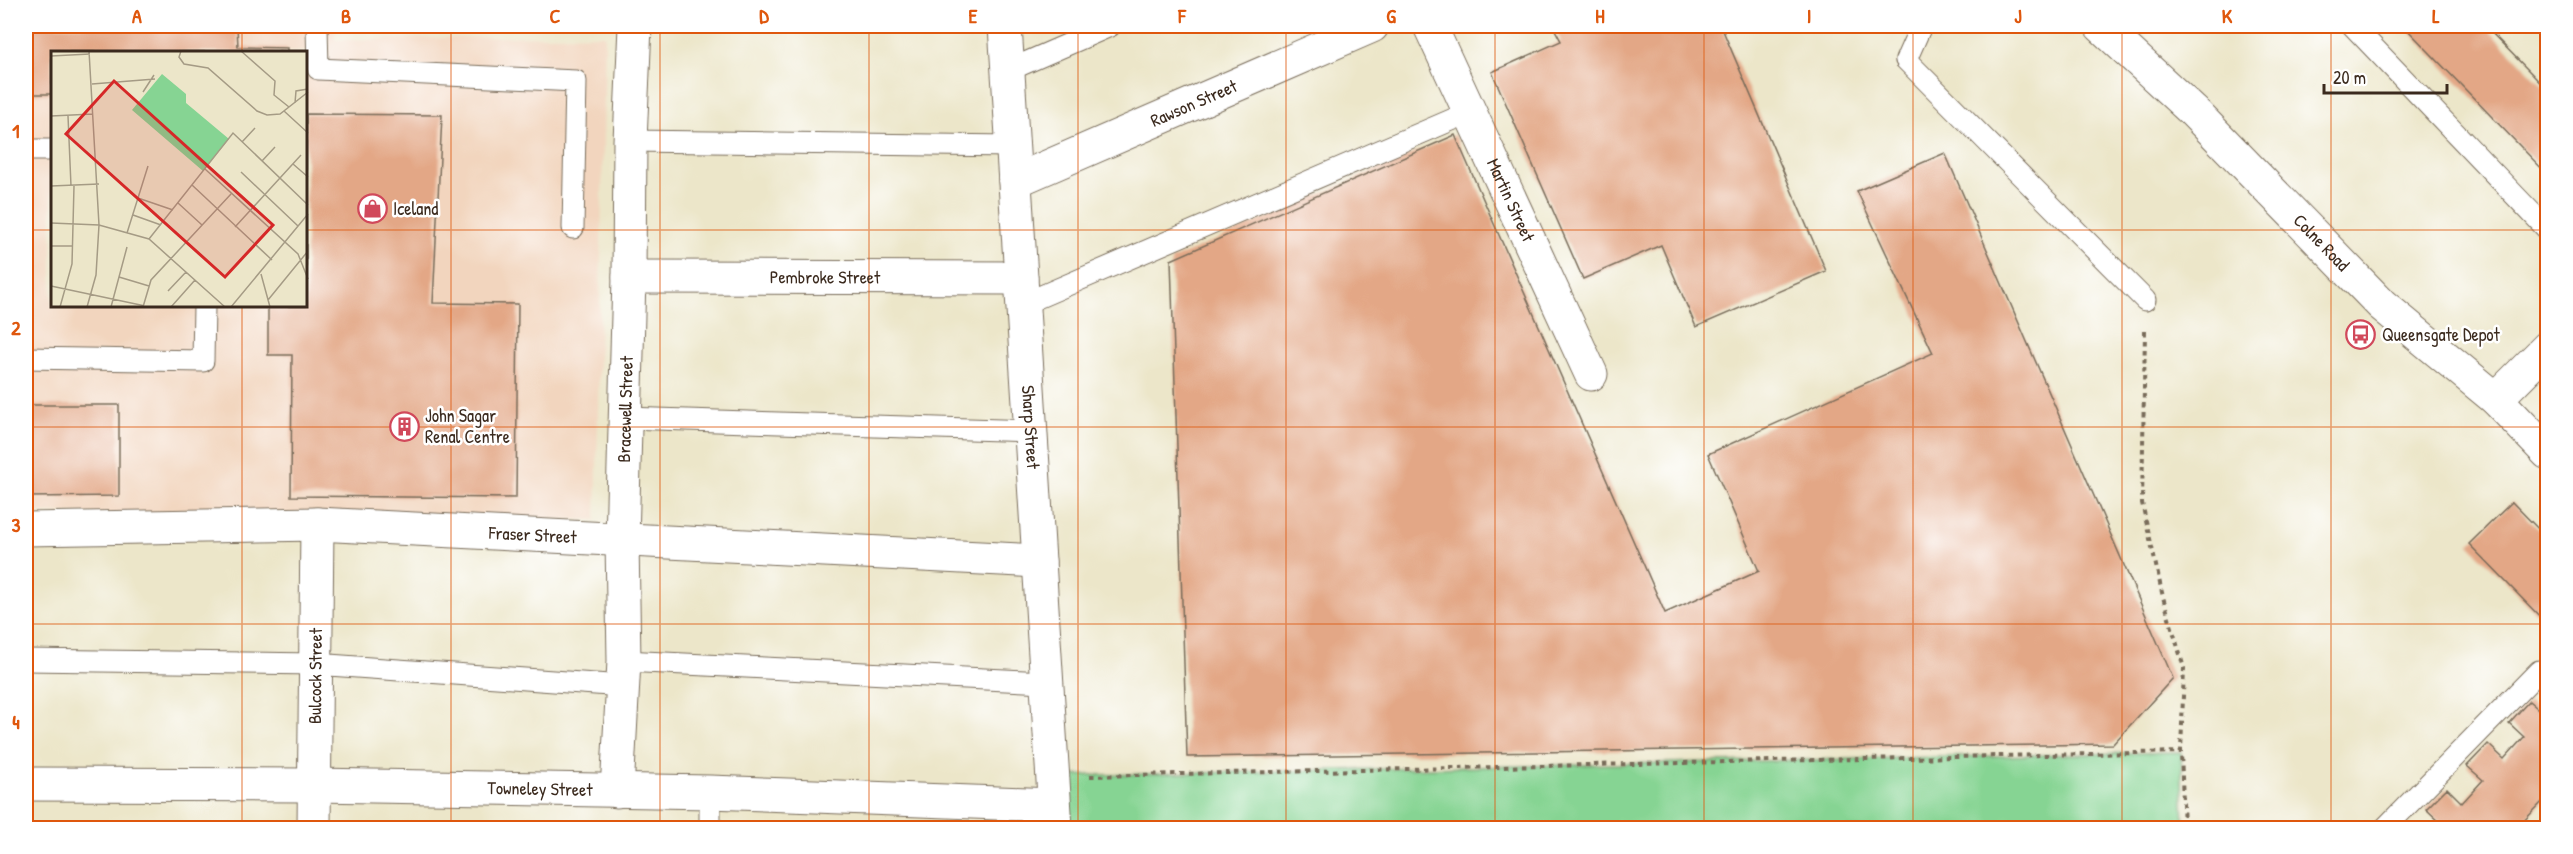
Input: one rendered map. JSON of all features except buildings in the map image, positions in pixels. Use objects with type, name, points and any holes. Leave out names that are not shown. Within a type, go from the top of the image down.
[{"type":"street","name":"Bracewell Street","points":[[616,791],[623,673],[622,541],[634,26]]},
{"type":"street","name":"Sharp Street","points":[[1005,26],[1054,803]]},
{"type":"street","name":"Rawson Street","points":[[1015,181],[1372,26]]},
{"type":"street","name":"Martin Street","points":[[1430,26],[1591,374]]},
{"type":"street","name":"Colne Road","points":[[2101,26],[2195,112],[2382,305],[2496,399],[2547,453]]},
{"type":"street","name":"Pembroke Street","points":[[629,277],[1022,291]]},
{"type":"street","points":[[2496,399],[2547,348]]},
{"type":"street","name":"Fraser Street","points":[[26,529],[317,524],[1039,561]]},
{"type":"street","name":"Bulcock Street","points":[[314,828],[317,524]]},
{"type":"street","name":"Towneley Street","points":[[26,784],[710,792],[1054,803]]},
{"type":"lane","points":[[317,26],[318,69],[576,81],[573,228]]},
{"type":"lane","points":[[1007,71],[1110,26]]},
{"type":"lane","points":[[1921,26],[1906,60],[2145,300]]},
{"type":"lane","points":[[2353,26],[2547,230]]},
{"type":"lane","points":[[1022,291],[1470,112]]},
{"type":"lane","points":[[630,141],[1012,146]]},
{"type":"lane","points":[[26,150],[51,150]]},
{"type":"lane","points":[[26,358],[203,361],[204,308]]},
{"type":"lane","points":[[626,418],[1030,430]]},
{"type":"lane","points":[[26,660],[315,664],[1046,682]]},
{"type":"lane","points":[[2385,828],[2539,671],[2547,679]]},
{"type":"lane","points":[[710,792],[710,828]]},
{"type":"path","points":[[2145,300],[2142,503],[2163,597],[2184,668],[2181,752],[2184,828]]},
{"type":"path","points":[[1054,803],[2181,752]]},
{"type":"shaded area","points":[[26,26],[335,26],[335,40],[605,35],[596,520],[26,513]]},
{"type":"green space","points":[[2181,752],[2184,828],[1056,828],[1052,776]]},
{"type":"place","name":"Iceland","points":[[372,209]]},
{"type":"place","name":"Queensgate Depot","points":[[2361,335]]},
{"type":"place","name":"John Sagar Renal Centre","points":[[404,426]]}]
